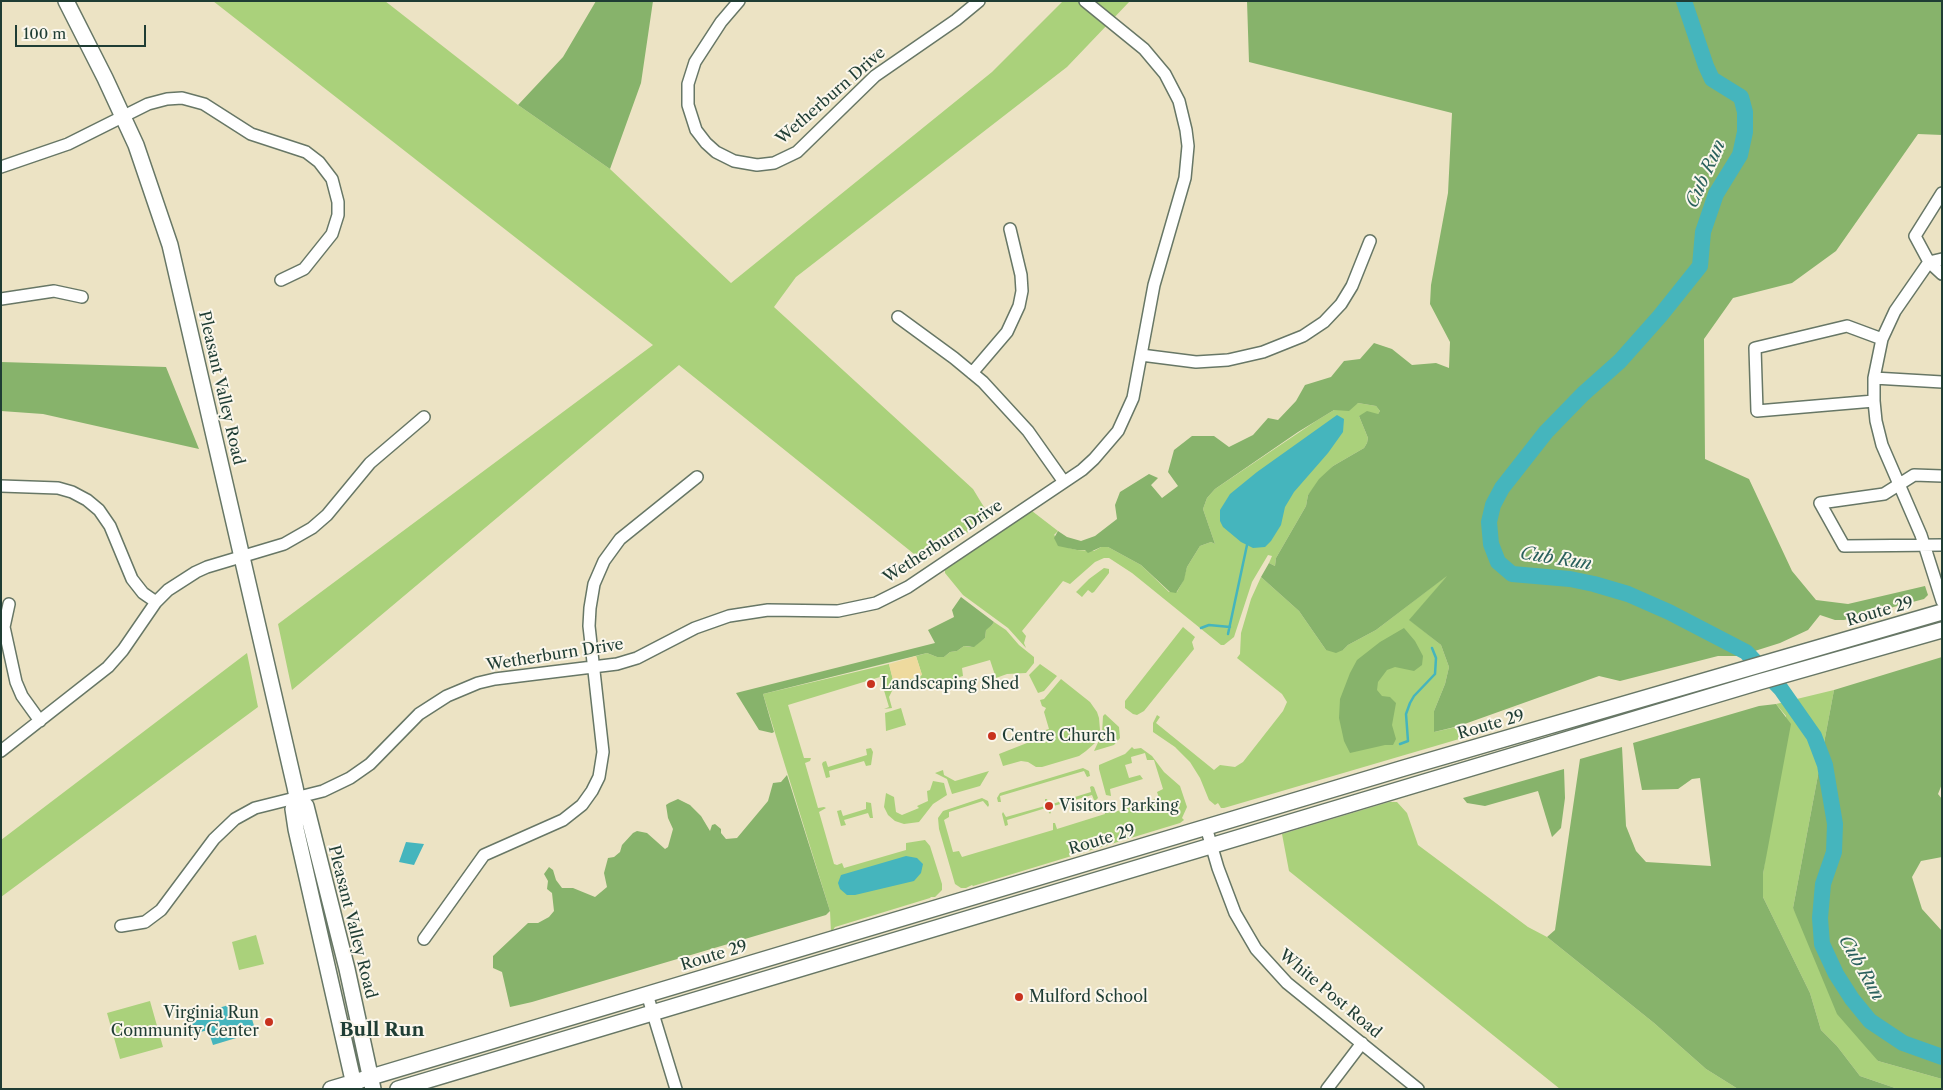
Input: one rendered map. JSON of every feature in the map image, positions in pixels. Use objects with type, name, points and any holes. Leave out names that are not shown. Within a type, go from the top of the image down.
[{"type":"main road","name":"Pleasant Valley Road","points":[[66,1],[123,116],[152,189],[170,245],[297,797],[293,809],[296,829],[354,1085]]},
{"type":"main road","name":"Route 29","points":[[331,1089],[372,1083],[646,994],[1206,827],[1942,612]]},
{"type":"main road","name":"Route 29","points":[[398,1089],[1759,682],[1942,630]]},
{"type":"main road","name":"Pleasant Valley Road","points":[[297,797],[306,806],[347,969],[372,1083]]},
{"type":"street","name":"Wetherburn Drive","points":[[739,1],[722,22],[695,62],[688,84],[688,105],[696,130],[716,152],[734,161],[757,165],[774,163],[797,152],[875,76],[950,24],[979,1]]},
{"type":"street","name":"Wetherburn Drive","points":[[121,926],[145,922],[161,910],[214,839],[235,819],[255,808],[323,791],[350,778],[370,764],[419,714],[438,701],[462,689],[495,680],[617,664],[637,658],[695,628],[730,616],[768,610],[838,611],[857,608],[884,600],[908,587],[1064,482],[1094,459],[1118,431],[1133,398],[1154,285],[1185,178],[1188,154],[1183,115],[1174,91],[1155,61],[1144,49],[1085,1]]},
{"type":"street","points":[[1,167],[68,144],[139,107],[166,99],[193,100],[212,108],[251,134],[297,148],[319,162],[329,174],[336,189],[338,202],[336,224],[325,244],[310,264],[299,273],[281,280]]},
{"type":"street","points":[[1942,193],[1915,236],[1929,262],[1942,274]]},
{"type":"street","points":[[972,373],[1007,332],[1019,306],[1022,291],[1021,275],[1010,229]]},
{"type":"street","points":[[1141,355],[1196,362],[1228,360],[1264,352],[1303,336],[1324,322],[1342,304],[1352,286],[1370,241]]},
{"type":"street","points":[[1941,594],[1924,546],[1882,445],[1876,421],[1874,378],[1882,340],[1895,311],[1929,262],[1942,259]]},
{"type":"street","points":[[1,299],[54,291],[82,297]]},
{"type":"street","points":[[898,317],[972,373],[1002,401],[1028,431],[1064,482]]},
{"type":"street","points":[[1874,402],[1756,411],[1755,348],[1847,326],[1882,340]]},
{"type":"street","points":[[1874,378],[1942,382]]},
{"type":"street","points":[[1,751],[108,667],[123,650],[156,602],[168,590],[196,572],[219,562],[284,544],[312,528],[327,515],[370,463],[424,416]]},
{"type":"street","points":[[1942,476],[1914,475],[1884,494],[1820,503],[1844,546],[1942,545]]},
{"type":"street","points":[[424,939],[484,855],[563,820],[582,805],[592,791],[599,777],[603,752],[590,608],[594,584],[604,561],[614,546],[628,531],[697,477]]},
{"type":"street","points":[[1,486],[58,488],[79,495],[93,505],[99,510],[110,526],[132,580],[143,593],[156,602]]},
{"type":"street","points":[[10,604],[4,620],[4,627],[16,682],[22,696],[40,721]]},
{"type":"street","name":"White Post Road","points":[[1206,827],[1235,913],[1256,949],[1287,982],[1418,1089]]},
{"type":"street","points":[[646,994],[676,1089]]},
{"type":"street","points":[[1327,1089],[1362,1043]]},
{"type":"green space","points":[[213,1],[385,1],[518,105],[610,169],[731,283],[992,72],[1063,1],[1130,1],[1067,67],[796,277],[774,307],[973,489],[990,517],[924,562],[679,365],[292,690],[278,624],[653,345]]},
{"type":"green space","points":[[596,1],[653,1],[641,83],[610,169],[518,105],[563,57]]},
{"type":"green space","points":[[1247,1],[1942,1],[1942,135],[1918,134],[1836,251],[1792,283],[1733,298],[1704,339],[1705,459],[1749,479],[1792,571],[1816,600],[1848,604],[1925,586],[1928,595],[1924,599],[1844,620],[1835,620],[1820,615],[1808,630],[1780,643],[1739,656],[1718,656],[1620,681],[1599,676],[1459,726],[1434,732],[1434,711],[1445,684],[1449,667],[1441,645],[1409,620],[1447,576],[1376,630],[1336,653],[1326,650],[1299,611],[1261,577],[1269,563],[1275,566],[1276,558],[1306,506],[1308,495],[1319,479],[1333,466],[1364,448],[1368,438],[1359,416],[1367,411],[1378,414],[1380,411],[1376,406],[1358,403],[1349,411],[1334,410],[1298,432],[1215,489],[1207,498],[1203,509],[1215,544],[1211,542],[1200,546],[1187,567],[1184,580],[1176,593],[1170,592],[1141,565],[1108,547],[1101,547],[1088,553],[1085,550],[1058,546],[1054,538],[1058,531],[1067,537],[1081,541],[1095,536],[1117,519],[1115,505],[1120,492],[1149,474],[1158,478],[1151,485],[1162,498],[1178,486],[1168,472],[1174,450],[1192,436],[1214,436],[1229,447],[1253,435],[1268,418],[1278,420],[1296,401],[1305,385],[1331,377],[1344,361],[1360,359],[1374,343],[1392,349],[1412,365],[1436,363],[1449,368],[1450,342],[1430,304],[1431,285],[1448,193],[1452,113],[1249,62]]},
{"type":"green space","points":[[1,362],[166,367],[199,449],[43,414],[1,411]]},
{"type":"green space","points":[[1358,403],[1376,406],[1380,411],[1378,414],[1359,416],[1368,438],[1367,443],[1364,448],[1333,466],[1308,495],[1306,506],[1276,558],[1275,566],[1269,563],[1272,556],[1268,555],[1252,582],[1234,637],[1224,645],[1221,645],[1132,573],[1109,558],[1095,562],[1070,584],[1063,581],[1022,631],[1026,636],[1024,643],[1026,648],[1008,628],[963,595],[945,573],[945,570],[1032,511],[1058,531],[1054,535],[1069,548],[1094,551],[1101,547],[1108,547],[1141,565],[1169,592],[1177,592],[1187,567],[1200,546],[1211,542],[1215,544],[1203,509],[1207,498],[1215,489],[1334,410]]},
{"type":"green space","points":[[1104,568],[1109,569],[1109,573],[1094,592],[1092,593],[1088,590],[1082,597],[1076,592],[1089,579]]},
{"type":"green space","points":[[1449,574],[1410,620],[1441,645],[1449,667],[1445,684],[1434,711],[1434,732],[1461,726],[1466,737],[1221,808],[1218,803],[1215,805],[1209,800],[1200,778],[1190,762],[1175,747],[1153,732],[1153,723],[1157,715],[1160,717],[1156,723],[1214,770],[1220,765],[1235,767],[1243,762],[1283,711],[1287,702],[1282,694],[1237,658],[1240,654],[1241,633],[1251,599],[1261,577],[1299,611],[1326,650],[1343,650],[1348,645],[1376,630]]},
{"type":"green space","points":[[961,597],[994,622],[986,630],[985,638],[974,647],[964,646],[944,657],[937,657],[927,653],[763,694],[774,732],[772,733],[759,730],[736,693],[935,643],[928,630],[954,617],[952,610]]},
{"type":"green space","points":[[994,622],[1006,630],[1019,645],[1034,657],[1034,663],[1026,673],[1007,674],[996,678],[990,660],[962,668],[963,676],[922,688],[908,690],[905,681],[922,675],[916,656],[927,653],[937,657],[944,657],[964,646],[976,645],[985,638],[986,629]]},
{"type":"green space","points":[[1183,627],[1195,637],[1192,642],[1194,649],[1144,711],[1137,715],[1133,714],[1125,708],[1125,701]]},
{"type":"green space","points":[[1404,628],[1415,641],[1423,656],[1422,665],[1414,671],[1395,667],[1387,670],[1378,682],[1377,690],[1382,696],[1390,697],[1396,703],[1392,725],[1396,739],[1393,745],[1350,753],[1344,741],[1339,718],[1340,699],[1350,673],[1357,660],[1380,642]]},
{"type":"green space","points":[[247,653],[258,707],[1,897],[1,840]]},
{"type":"green space","points":[[1942,657],[1942,784],[1938,794],[1942,799],[1942,857],[1921,861],[1912,877],[1922,909],[1942,931],[1942,1079],[1878,1061],[1837,1014],[1793,908],[1834,690]]},
{"type":"green space","points":[[889,664],[894,684],[904,681],[904,683],[894,687],[889,697],[892,708],[884,709],[889,707],[880,677],[788,705],[804,758],[811,758],[810,761],[805,763],[818,808],[826,808],[819,812],[834,864],[842,863],[844,868],[906,850],[906,843],[925,840],[930,846],[942,884],[942,890],[935,897],[835,927],[831,933],[830,911],[763,694]]},
{"type":"green space","points":[[1040,664],[1057,676],[1044,691],[1038,693],[1029,675]]},
{"type":"green space","points":[[1061,679],[1090,702],[1097,712],[1100,730],[1095,743],[1079,756],[1042,767],[1036,767],[1028,762],[1021,761],[1003,766],[999,754],[1027,743],[1032,734],[1049,729],[1044,712],[1046,708],[1042,706],[1040,700],[1044,699]]},
{"type":"green space","points":[[1834,690],[1793,908],[1878,1061],[1942,1079],[1942,1089],[1898,1089],[1860,1076],[1837,1046],[1821,1030],[1810,993],[1763,897],[1763,874],[1786,716],[1776,704]]},
{"type":"green space","points":[[1776,704],[1791,724],[1763,874],[1763,897],[1810,993],[1821,1030],[1837,1046],[1860,1076],[1898,1089],[1738,1089],[1706,1069],[1654,1023],[1547,937],[1555,930],[1580,759],[1622,747],[1626,826],[1636,851],[1646,862],[1711,866],[1700,778],[1692,779],[1678,789],[1642,790],[1633,743],[1759,706]]},
{"type":"green space","points":[[901,708],[906,725],[886,731],[885,713]]},
{"type":"green space","points":[[1105,714],[1119,727],[1120,738],[1114,745],[1094,751],[1102,734],[1103,716]]},
{"type":"green space","points":[[1132,747],[1134,749],[1141,748],[1152,756],[1164,772],[1180,786],[1187,807],[1182,818],[1184,820],[1180,823],[966,888],[961,888],[955,884],[939,829],[938,818],[943,811],[982,798],[988,801],[988,807],[983,801],[949,812],[949,817],[944,820],[953,852],[959,851],[962,857],[1053,830],[1053,823],[1055,823],[1057,829],[1105,814],[1104,808],[1107,807],[1111,813],[1159,798],[1157,792],[1163,789],[1154,760],[1147,760],[1145,753],[1131,757],[1132,763],[1125,765],[1129,778],[1140,775],[1143,779],[1110,789],[1111,796],[1106,795],[1099,765],[1125,754]]},
{"type":"green space","points":[[871,748],[873,752],[871,765],[866,766],[864,761],[829,771],[830,777],[826,778],[823,762],[826,761],[828,767],[867,755],[866,749]]},
{"type":"green space","points":[[1083,768],[1089,771],[1090,776],[1087,777],[1084,771],[1000,796],[1001,802],[998,802],[997,798],[1000,793]]},
{"type":"green space","points":[[1564,769],[1565,798],[1561,828],[1552,837],[1538,791],[1485,806],[1467,803],[1463,798]]},
{"type":"green space","points":[[943,770],[944,775],[955,781],[989,771],[980,786],[952,794],[947,779],[935,773]]},
{"type":"green space","points":[[787,775],[830,911],[826,915],[510,1007],[502,972],[493,968],[493,956],[528,923],[538,923],[549,917],[554,911],[552,893],[547,889],[548,881],[544,874],[549,867],[553,870],[556,880],[562,888],[573,888],[595,897],[607,887],[604,873],[608,858],[614,857],[620,852],[622,845],[633,833],[637,831],[647,833],[665,849],[668,847],[673,829],[668,818],[666,805],[669,803],[678,799],[690,805],[701,816],[710,831],[712,825],[715,824],[721,829],[721,833],[726,839],[737,838],[768,801],[773,783],[781,782]]},
{"type":"green space","points":[[933,781],[944,783],[947,795],[933,804],[919,822],[904,824],[895,821],[888,815],[884,807],[886,793],[894,797],[896,812],[902,815],[919,808],[917,806],[928,801],[927,791],[930,790]]},
{"type":"green space","points":[[1092,786],[1098,798],[1096,800],[1094,800],[1092,795],[1050,807],[1050,814],[1046,808],[1007,820],[1008,825],[1005,826],[1003,812],[1006,817],[1045,806],[1045,799],[1047,799],[1049,805],[1091,792],[1090,787]]},
{"type":"green space","points":[[866,802],[871,803],[873,818],[870,818],[868,813],[844,820],[846,825],[841,826],[837,811],[841,810],[843,816],[866,809]]},
{"type":"green space","points":[[1389,802],[1397,802],[1407,813],[1418,845],[1528,927],[1547,937],[1654,1023],[1706,1069],[1738,1089],[1560,1089],[1289,871],[1282,834]]},
{"type":"green space","points":[[256,935],[264,964],[239,970],[232,942]]},
{"type":"green space","points":[[150,1001],[163,1047],[120,1059],[107,1013]]},
{"type":"sand","points":[[916,656],[922,675],[894,684],[889,664]]},
{"type":"water","points":[[1337,415],[1344,419],[1343,432],[1328,453],[1294,492],[1285,507],[1281,525],[1265,547],[1253,548],[1241,542],[1223,527],[1220,521],[1220,510],[1230,494],[1257,472]]},
{"type":"water","points":[[406,842],[424,844],[414,865],[399,862]]},
{"type":"water","points":[[906,856],[917,858],[923,864],[921,873],[914,881],[855,895],[847,895],[840,889],[838,883],[841,875]]},
{"type":"water","points":[[232,1004],[237,1020],[251,1016],[256,1032],[213,1045],[208,1030],[193,1034],[188,1017]]},
{"type":"waterway","name":"Cub Run","points":[[1684,1],[1712,79],[1741,97],[1745,112],[1745,132],[1740,155],[1716,194],[1703,232],[1700,266],[1660,316],[1620,361],[1583,394],[1546,432],[1502,488],[1493,505],[1489,522],[1491,544],[1498,562],[1512,574],[1570,579],[1594,584],[1628,594],[1669,612],[1746,652],[1781,689],[1814,736],[1825,765],[1835,824],[1834,852],[1823,884],[1820,918],[1822,944],[1836,974],[1852,999],[1870,1021],[1903,1043],[1942,1057]]},
{"type":"waterway","points":[[1228,634],[1247,545]]},
{"type":"waterway","points":[[1201,628],[1209,625],[1230,627]]},
{"type":"waterway","points":[[1400,744],[1408,741],[1406,714],[1410,703],[1414,696],[1435,674],[1436,658],[1432,648]]},
{"type":"place","name":"Landscaping Shed","points":[[871,684]]},
{"type":"place","name":"Centre Church","points":[[992,736]]},
{"type":"place","name":"Visitors Parking","points":[[1049,806]]},
{"type":"place","name":"Mulford School","points":[[1019,997]]},
{"type":"place","name":"Virginia Run Community Center","points":[[269,1022]]},
{"type":"district","name":"Bull Run","points":[[382,1031]]}]
